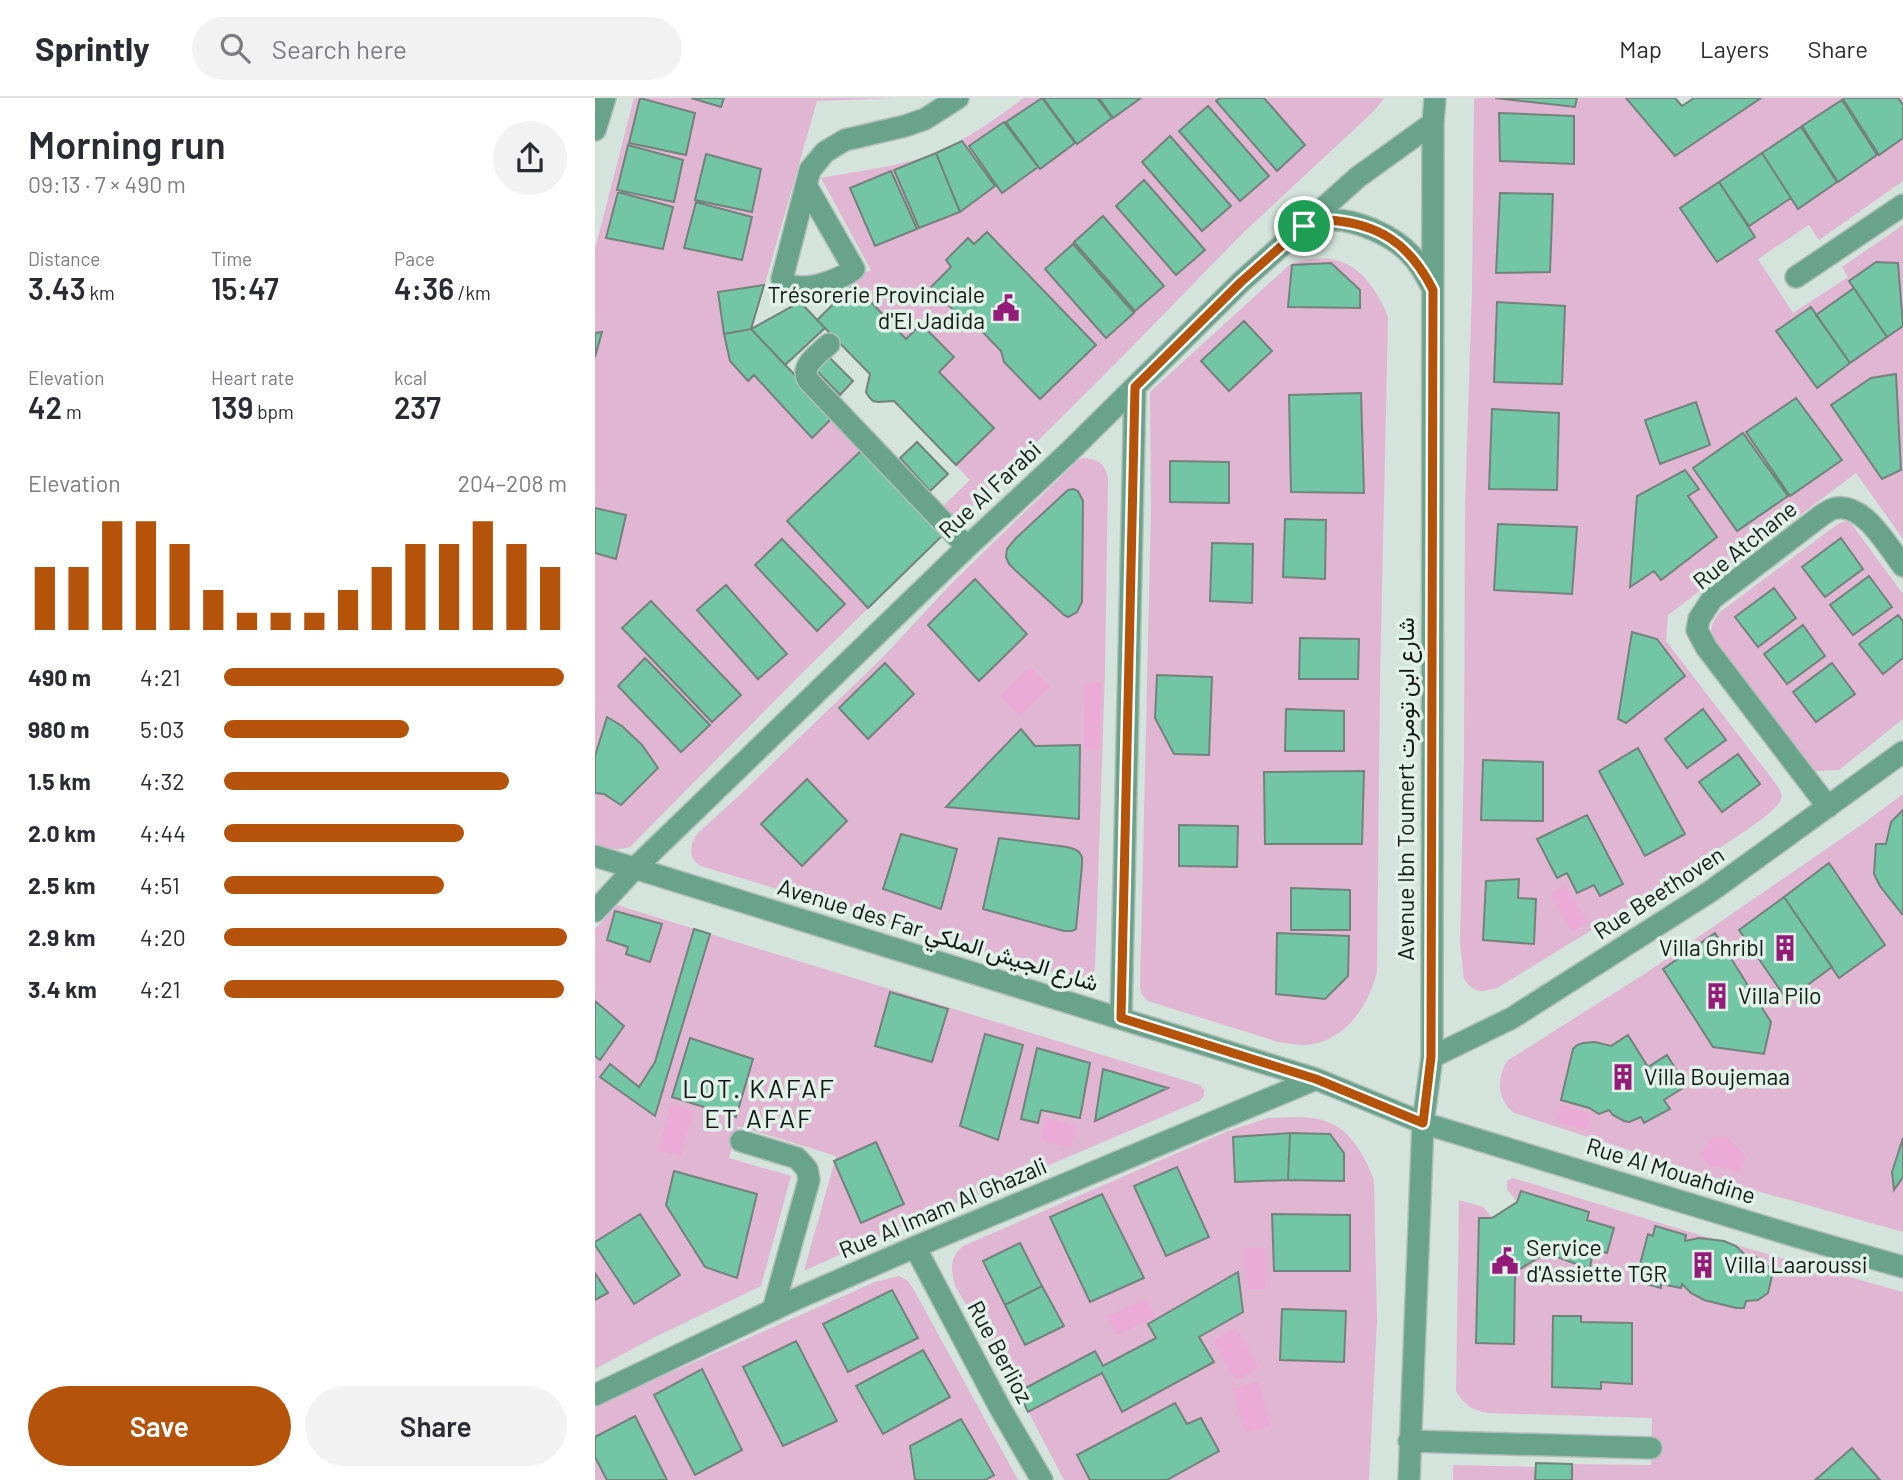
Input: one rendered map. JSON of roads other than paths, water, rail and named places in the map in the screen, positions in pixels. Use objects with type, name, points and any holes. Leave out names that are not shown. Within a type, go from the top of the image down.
[{"type":"street","points":[[595,130],[605,98]]},
{"type":"street","points":[[807,187],[854,269],[847,275],[825,283],[797,288],[786,285],[782,279],[810,170],[824,152],[845,140],[925,119],[958,98]]},
{"type":"street","name":"Avenue Ibn Toumert شارع ابن تومرت","points":[[1409,1480],[1423,1123],[1431,1057],[1435,98]]},
{"type":"street","name":"Rue Al Farabi","points":[[595,911],[634,869],[1069,452],[1241,282],[1358,177],[1433,123]]},
{"type":"street","points":[[1796,277],[1903,205]]},
{"type":"street","points":[[1304,226],[1327,220],[1345,221],[1371,229],[1395,241],[1411,254],[1433,290]]},
{"type":"street","points":[[829,344],[806,366],[805,374],[808,380],[967,547]]},
{"type":"street","points":[[1121,1018],[1135,387]]},
{"type":"street","name":"Rue Atchane","points":[[1828,807],[1706,647],[1697,630],[1699,619],[1712,599],[1822,515],[1835,508],[1852,508],[1866,519],[1903,566]]},
{"type":"street","name":"Rue Beethoven","points":[[1431,1057],[1512,1018],[1724,883],[1903,752]]},
{"type":"street","name":"Avenue des Far شارع الجيش الملكي","points":[[595,856],[1316,1079],[1423,1123]]},
{"type":"street","name":"Rue Al Imam Al Ghazali","points":[[595,1395],[773,1310],[915,1247],[1316,1079]]},
{"type":"street","name":"Rue Al Mouahdine","points":[[1423,1123],[1903,1267]]},
{"type":"street","points":[[741,1141],[797,1158],[807,1169],[809,1180],[773,1310]]},
{"type":"street","name":"Rue Berlioz","points":[[915,1247],[1000,1408],[1042,1480]]},
{"type":"street","points":[[1409,1441],[1651,1448]]},
{"type":"place","name":"Trésorerie Provinciale d'El Jadida","points":[[1006,308]]},
{"type":"place","name":"Villa Ghribl","points":[[1785,948]]},
{"type":"place","name":"Villa Pilo","points":[[1717,996]]},
{"type":"place","name":"Villa Boujemaa","points":[[1623,1077]]},
{"type":"place","name":"Service d'Assiette TGR","points":[[1505,1261]]},
{"type":"place","name":"Villa Laaroussi","points":[[1703,1265]]},
{"type":"district","name":"LOT. KAFAF ET AFAF","points":[[759,1104]]}]
